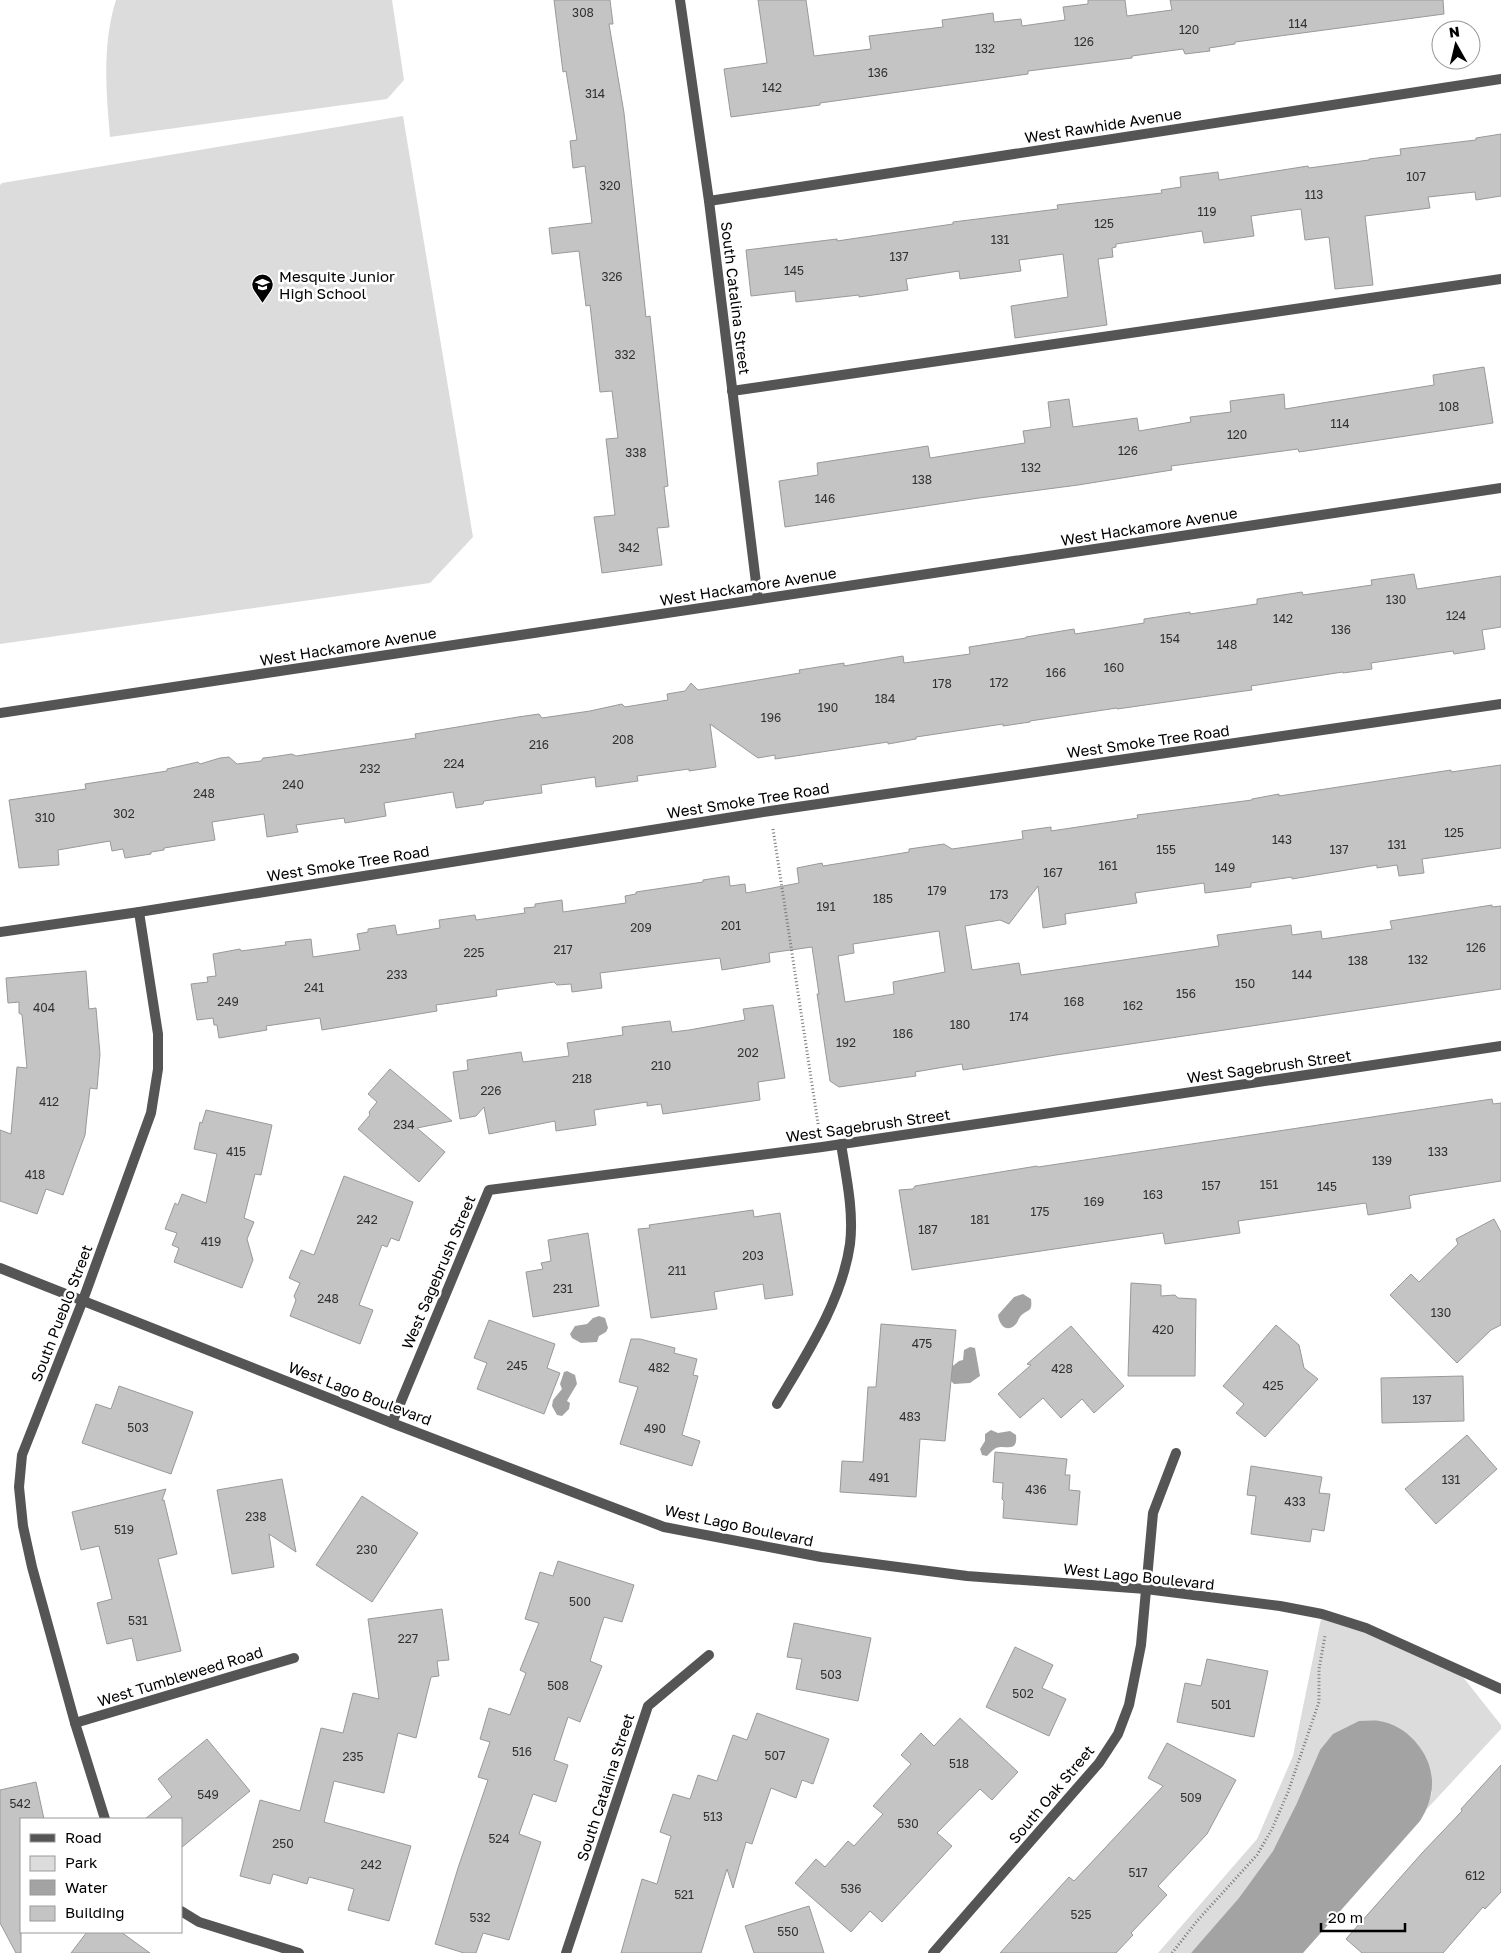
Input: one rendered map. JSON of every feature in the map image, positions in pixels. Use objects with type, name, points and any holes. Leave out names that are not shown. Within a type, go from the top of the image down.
[{"type":"street","name":"South Catalina Street","points":[[680,0],[709,201],[758,599]]},
{"type":"street","name":"West Rawhide Avenue","points":[[709,201],[1501,79]]},
{"type":"street","points":[[732,391],[1501,279]]},
{"type":"street","name":"West Hackamore Avenue","points":[[0,713],[1501,488]]},
{"type":"street","name":"West Smoke Tree Road","points":[[0,932],[138,912],[770,811],[1501,704]]},
{"type":"street","name":"South Pueblo Street","points":[[106,1818],[75,1723],[32,1567],[23,1526],[19,1488],[22,1455],[83,1300],[151,1113],[158,1070],[158,1034],[138,912]]},
{"type":"street","name":"West Sagebrush Street","points":[[392,1423],[489,1190],[822,1148],[1501,1046]]},
{"type":"street","points":[[777,1404],[809,1350],[844,1273],[850,1242],[849,1200],[841,1144]]},
{"type":"street","name":"West Lago Boulevard","points":[[0,1268],[392,1423],[664,1527],[821,1557],[967,1576],[1146,1589],[1280,1606],[1329,1616],[1366,1628],[1501,1689]]},
{"type":"street","name":"South Oak Street","points":[[933,1953],[1099,1763],[1118,1734],[1128,1705],[1141,1645],[1153,1512],[1176,1453]]},
{"type":"street","name":"South Catalina Street","points":[[566,1953],[648,1706],[709,1655]]},
{"type":"street","name":"West Tumbleweed Road","points":[[75,1723],[294,1658]]},
{"type":"street","points":[[182,1912],[199,1922],[299,1953]]},
{"type":"path","points":[[770,811],[822,1148]]},
{"type":"path","points":[[1172,1953],[1196,1921],[1257,1854],[1272,1829],[1288,1792],[1319,1702],[1319,1669],[1329,1616]]},
{"type":"green space","points":[[116,0],[392,0],[404,80],[387,99],[110,137],[106,68],[109,34]]},
{"type":"green space","points":[[403,116],[473,537],[430,583],[0,644],[0,185],[2,183]]},
{"type":"green space","points":[[1322,1614],[1455,1667],[1501,1725],[1501,1729],[1426,1810],[1432,1793],[1421,1750],[1417,1743],[1320,1750],[1280,1839],[1245,1891],[1191,1953],[1158,1953],[1257,1839],[1293,1756]]},
{"type":"water","points":[[1023,1294],[1031,1299],[1030,1309],[1019,1318],[1013,1327],[1004,1327],[998,1315],[1014,1297]]},
{"type":"water","points":[[599,1316],[605,1318],[608,1328],[606,1332],[599,1336],[597,1342],[581,1343],[572,1338],[570,1334],[575,1326],[587,1324],[593,1318]]},
{"type":"water","points":[[970,1347],[975,1348],[980,1376],[970,1383],[954,1384],[949,1379],[949,1369],[963,1360],[964,1350]]},
{"type":"water","points":[[567,1371],[575,1375],[577,1384],[567,1401],[570,1403],[569,1409],[562,1416],[557,1415],[552,1406],[553,1400],[562,1389],[560,1384],[564,1372]]},
{"type":"water","points":[[991,1430],[998,1433],[1010,1431],[1016,1435],[1015,1444],[1010,1447],[996,1448],[987,1456],[982,1455],[980,1449],[985,1441],[985,1434]]},
{"type":"water","points":[[1359,1721],[1379,1721],[1400,1728],[1417,1743],[1423,1752],[1431,1773],[1432,1789],[1429,1803],[1420,1821],[1303,1953],[1191,1953],[1239,1898],[1273,1851],[1320,1750],[1333,1734]]},
{"type":"building","points":[[554,0],[610,0],[613,24],[609,24],[624,113],[646,317],[650,316],[668,486],[664,487],[669,527],[657,528],[662,565],[602,573],[594,517],[615,515],[606,439],[618,438],[612,391],[600,392],[590,305],[586,306],[579,251],[552,254],[549,228],[592,223],[585,166],[573,168],[570,141],[577,140],[566,71],[563,72]]},
{"type":"building","points":[[758,0],[806,0],[814,56],[871,49],[869,36],[943,27],[942,20],[993,13],[994,22],[1021,19],[1022,26],[1065,20],[1063,7],[1088,4],[1088,0],[1125,0],[1127,16],[1172,10],[1170,0],[1443,0],[1444,14],[1235,42],[1235,44],[1209,48],[1210,51],[1185,54],[1183,49],[1132,56],[1132,58],[1028,71],[1028,74],[731,117],[724,69],[767,63]]},
{"type":"building","points":[[1501,134],[1501,196],[1476,200],[1475,192],[1428,197],[1430,208],[1365,216],[1373,285],[1335,289],[1329,237],[1305,240],[1301,209],[1251,216],[1254,236],[1204,243],[1202,231],[1116,244],[1116,247],[1112,248],[1113,257],[1098,259],[1107,325],[1015,338],[1011,306],[1068,297],[1063,254],[1019,260],[1021,271],[960,279],[959,271],[906,279],[908,290],[859,297],[859,295],[796,302],[795,291],[751,296],[746,250],[837,239],[837,241],[953,224],[953,222],[1058,209],[1057,205],[1162,193],[1161,190],[1181,187],[1180,177],[1218,172],[1219,180],[1308,166],[1309,168],[1369,160],[1401,155],[1400,149],[1476,140],[1476,138]]},
{"type":"building","points":[[1484,367],[1493,423],[1299,452],[1298,449],[1171,466],[1172,470],[1078,485],[785,527],[779,481],[818,475],[817,463],[928,446],[930,458],[1025,443],[1023,431],[1051,427],[1048,402],[1069,399],[1073,427],[1137,418],[1139,431],[1191,422],[1190,417],[1231,412],[1230,401],[1284,394],[1285,409],[1434,385],[1433,375]]},
{"type":"building","points":[[1414,574],[1417,589],[1501,576],[1501,627],[1482,630],[1485,649],[1454,654],[1453,651],[1371,663],[1372,669],[1251,686],[1252,690],[1117,708],[1003,726],[1003,724],[916,737],[916,739],[888,744],[888,742],[775,759],[775,755],[758,758],[710,724],[716,767],[637,776],[638,781],[596,787],[595,777],[541,785],[542,793],[484,801],[483,804],[456,808],[453,792],[384,803],[386,816],[345,823],[344,818],[296,825],[298,832],[267,837],[264,814],[212,822],[215,840],[164,848],[164,850],[151,852],[151,854],[125,858],[123,849],[112,851],[110,841],[58,850],[59,865],[19,868],[9,800],[86,789],[85,784],[167,771],[167,769],[198,762],[200,764],[220,758],[229,757],[237,764],[261,761],[263,758],[292,754],[296,756],[416,738],[415,734],[518,717],[539,714],[542,718],[622,704],[625,707],[668,700],[667,694],[685,691],[691,683],[698,690],[800,673],[799,670],[844,663],[844,666],[903,656],[904,663],[970,654],[969,647],[1074,629],[1075,634],[1144,623],[1144,619],[1257,604],[1257,599],[1302,592],[1303,595],[1372,585],[1371,580]]},
{"type":"building","points":[[1501,765],[1501,848],[1422,859],[1424,873],[1399,876],[1397,865],[1377,868],[1377,865],[1292,879],[1292,877],[1251,883],[1251,887],[1205,893],[1204,883],[1135,893],[1137,903],[1065,914],[1066,924],[1043,928],[1038,886],[1009,924],[1000,920],[965,926],[972,970],[1019,963],[1021,975],[1219,946],[1217,935],[1291,925],[1292,935],[1321,931],[1322,939],[1392,929],[1390,921],[1492,905],[1492,907],[1501,906],[1501,989],[963,1070],[962,1064],[915,1072],[916,1076],[839,1087],[830,1081],[812,947],[769,953],[770,962],[722,970],[720,958],[600,973],[602,988],[572,992],[571,984],[557,985],[554,982],[496,990],[497,996],[436,1005],[437,1011],[322,1030],[320,1018],[266,1026],[267,1030],[219,1038],[217,1025],[214,1025],[213,1018],[197,1020],[191,984],[208,982],[207,977],[216,976],[213,954],[240,949],[241,951],[286,945],[285,942],[311,939],[313,957],[360,950],[357,934],[368,932],[368,929],[395,925],[397,935],[440,928],[439,920],[475,915],[476,920],[525,913],[524,908],[535,907],[535,904],[562,900],[563,912],[626,903],[625,896],[636,894],[636,892],[703,882],[703,880],[729,876],[730,886],[745,884],[746,893],[799,883],[797,868],[822,863],[823,866],[909,852],[909,849],[944,844],[952,849],[1023,839],[1022,831],[1051,827],[1051,831],[1138,818],[1137,815],[1252,800],[1279,794],[1279,796],[1451,770],[1451,772]],"holes":[[[939,931],[945,972],[893,982],[894,994],[845,1002],[838,956],[854,953],[853,944]]]},
{"type":"building","points":[[86,971],[89,1009],[96,1008],[100,1054],[97,1089],[90,1088],[85,1135],[63,1195],[46,1189],[37,1214],[0,1201],[0,1130],[11,1134],[17,1067],[27,1068],[19,1002],[8,1003],[6,978]]},
{"type":"building","points":[[773,1005],[785,1078],[758,1082],[760,1100],[663,1114],[661,1104],[647,1106],[647,1102],[594,1110],[596,1125],[556,1131],[555,1121],[489,1134],[484,1107],[476,1116],[460,1119],[453,1072],[468,1070],[467,1060],[521,1052],[523,1062],[569,1056],[567,1043],[623,1035],[622,1027],[670,1021],[672,1032],[689,1030],[745,1020],[743,1009]]},
{"type":"building","points":[[390,1069],[452,1121],[417,1128],[445,1152],[419,1182],[358,1129],[370,1115],[369,1112],[377,1102],[368,1094]]},
{"type":"building","points":[[1492,1099],[1493,1104],[1501,1103],[1501,1181],[1412,1195],[1409,1196],[1411,1208],[1368,1215],[1366,1203],[1238,1221],[1240,1233],[1165,1244],[1163,1233],[912,1270],[899,1190],[1037,1166]]},
{"type":"building","points":[[206,1110],[272,1125],[261,1175],[255,1174],[244,1218],[254,1222],[247,1239],[253,1260],[242,1288],[174,1262],[179,1248],[172,1245],[177,1233],[165,1229],[175,1203],[178,1205],[182,1194],[206,1203],[217,1154],[194,1149],[200,1122],[202,1123]]},
{"type":"building","points":[[344,1176],[413,1202],[399,1241],[391,1238],[387,1247],[382,1245],[359,1305],[373,1310],[360,1344],[290,1316],[296,1300],[294,1296],[300,1283],[289,1278],[301,1250],[314,1255]]},
{"type":"building","points":[[753,1210],[754,1217],[780,1213],[793,1295],[765,1299],[763,1284],[714,1292],[717,1309],[651,1318],[638,1229],[650,1228],[649,1225]]},
{"type":"building","points":[[1494,1219],[1501,1232],[1501,1325],[1491,1330],[1457,1363],[1390,1295],[1411,1274],[1419,1282],[1458,1244],[1456,1239]]},
{"type":"building","points":[[588,1233],[599,1306],[533,1317],[526,1272],[543,1269],[541,1263],[551,1261],[548,1240]]},
{"type":"building","points":[[1131,1283],[1161,1285],[1161,1296],[1175,1295],[1178,1298],[1196,1299],[1195,1376],[1128,1376]]},
{"type":"building","points":[[489,1320],[555,1344],[547,1368],[560,1373],[544,1414],[477,1389],[487,1363],[474,1358]]},
{"type":"building","points":[[881,1324],[956,1330],[945,1441],[920,1439],[916,1497],[840,1492],[842,1461],[863,1462],[868,1387],[876,1387]]},
{"type":"building","points":[[1276,1325],[1299,1345],[1304,1368],[1318,1379],[1265,1437],[1236,1413],[1244,1404],[1223,1386]]},
{"type":"building","points":[[1071,1326],[1124,1386],[1094,1413],[1082,1399],[1061,1418],[1043,1398],[1020,1418],[998,1394],[1031,1365],[1027,1364]]},
{"type":"building","points":[[631,1339],[640,1339],[675,1348],[674,1353],[697,1359],[693,1375],[698,1376],[682,1435],[700,1441],[692,1466],[620,1444],[638,1387],[619,1382]]},
{"type":"building","points":[[1463,1376],[1464,1421],[1382,1423],[1381,1378]]},
{"type":"building","points":[[119,1386],[193,1412],[171,1474],[82,1443],[96,1404],[111,1409]]},
{"type":"building","points":[[1467,1435],[1497,1469],[1436,1524],[1405,1489]]},
{"type":"building","points":[[995,1452],[1067,1459],[1065,1475],[1070,1475],[1069,1490],[1080,1491],[1077,1525],[1003,1518],[1003,1483],[993,1482]]},
{"type":"building","points":[[1251,1466],[1322,1477],[1319,1493],[1330,1494],[1324,1531],[1312,1529],[1310,1542],[1251,1534],[1256,1496],[1247,1495]]},
{"type":"building","points":[[282,1479],[296,1552],[269,1534],[274,1567],[232,1574],[217,1490]]},
{"type":"building","points":[[166,1489],[162,1500],[164,1500],[177,1554],[158,1559],[181,1651],[137,1661],[132,1638],[107,1644],[97,1603],[112,1599],[99,1546],[81,1550],[72,1512]]},
{"type":"building","points":[[362,1496],[418,1533],[372,1602],[316,1565]]},
{"type":"building","points":[[558,1561],[634,1585],[622,1622],[604,1617],[590,1661],[602,1666],[580,1722],[568,1717],[554,1760],[568,1765],[556,1802],[533,1794],[519,1834],[541,1842],[509,1940],[483,1933],[476,1953],[464,1953],[435,1944],[488,1780],[478,1777],[490,1742],[480,1739],[489,1708],[510,1715],[526,1673],[520,1670],[539,1623],[525,1619],[540,1572],[553,1576]]},
{"type":"building","points":[[442,1609],[449,1660],[437,1661],[439,1676],[431,1677],[416,1738],[398,1733],[384,1793],[334,1781],[324,1822],[411,1846],[389,1921],[348,1910],[354,1889],[309,1877],[307,1884],[273,1874],[270,1884],[240,1876],[260,1800],[300,1811],[321,1728],[343,1733],[353,1693],[379,1699],[368,1619]]},
{"type":"building","points":[[794,1623],[871,1638],[858,1701],[796,1689],[802,1659],[787,1657]]},
{"type":"building","points":[[1015,1647],[1053,1665],[1042,1688],[1066,1699],[1049,1736],[986,1707]]},
{"type":"building","points":[[1207,1659],[1268,1671],[1254,1737],[1177,1722],[1185,1683],[1201,1686]]},
{"type":"building","points":[[757,1713],[829,1739],[813,1784],[802,1780],[796,1798],[771,1788],[752,1844],[746,1842],[733,1888],[727,1869],[701,1953],[621,1953],[642,1879],[657,1884],[671,1836],[660,1832],[673,1794],[690,1799],[698,1775],[717,1781],[733,1735],[747,1740]]},
{"type":"building","points":[[960,1718],[1018,1772],[992,1800],[980,1789],[937,1833],[952,1846],[882,1922],[870,1911],[851,1932],[795,1883],[816,1859],[825,1867],[848,1841],[854,1846],[883,1814],[873,1806],[911,1764],[901,1755],[921,1733],[934,1746]]},
{"type":"building","points":[[207,1739],[250,1791],[182,1847],[182,1818],[146,1818],[172,1797],[158,1779]]},
{"type":"building","points":[[1167,1743],[1236,1780],[1207,1834],[1158,1886],[1167,1895],[1131,1933],[1133,1935],[1116,1953],[1000,1953],[1069,1877],[1074,1881],[1163,1786],[1148,1778]]},
{"type":"building","points":[[1501,1765],[1501,1892],[1485,1909],[1483,1907],[1443,1953],[1362,1953],[1346,1939]]},
{"type":"building","points":[[36,1782],[44,1818],[20,1818],[21,1953],[16,1953],[0,1923],[0,1790]]},
{"type":"building","points":[[809,1906],[824,1953],[754,1953],[745,1926]]},
{"type":"building","points":[[86,1933],[122,1933],[150,1953],[71,1953]]},
{"type":"place","name":"Mesquite Junior High School","points":[[263,304]]}]
